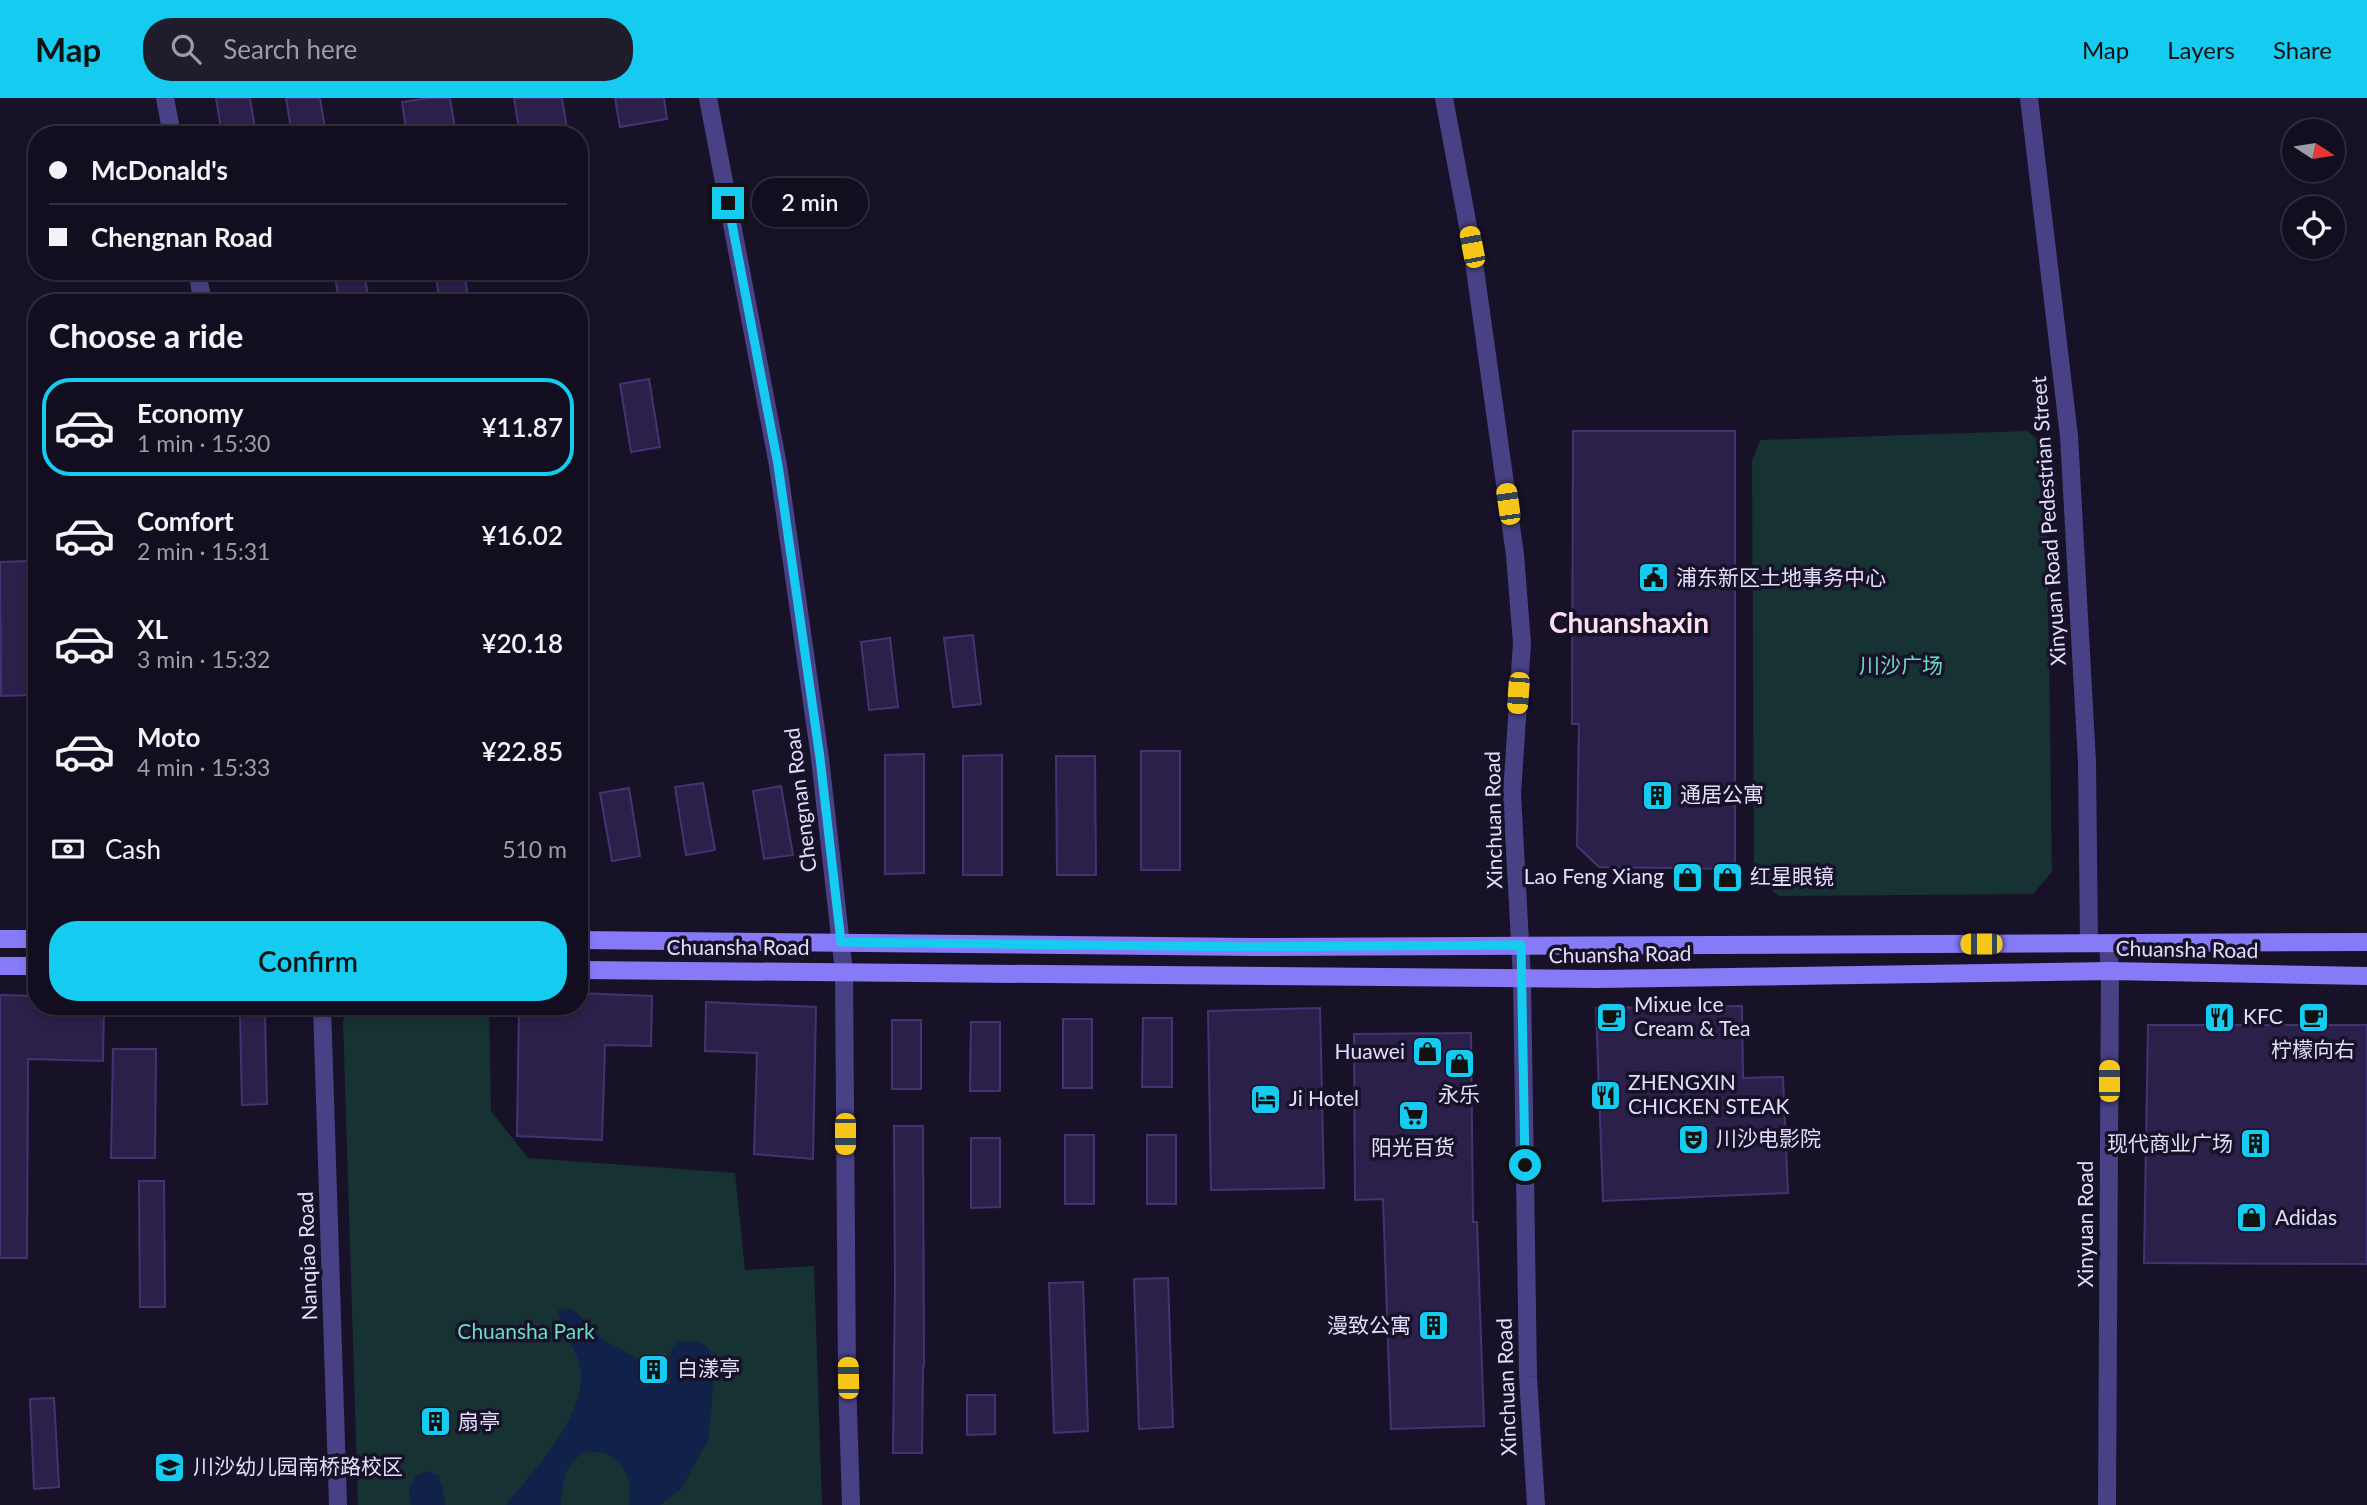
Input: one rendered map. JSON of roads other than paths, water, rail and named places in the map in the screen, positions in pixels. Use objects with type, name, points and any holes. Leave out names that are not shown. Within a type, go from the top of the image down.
[{"type":"main road","points":[[0,939],[28,939]]},
{"type":"main road","name":"Chuansha Road","points":[[588,940],[1252,947],[2367,942]]},
{"type":"main road","points":[[0,965],[28,966]]},
{"type":"main road","name":"Chuansha Road","points":[[588,970],[1522,979],[2110,971],[2367,976]]},
{"type":"street","points":[[165,98],[170,126]]},
{"type":"street","name":"Chengnan Road","points":[[708,98],[778,465],[820,758],[841,942],[844,972],[852,1505]]},
{"type":"street","name":"Xinchuan Road","points":[[1444,98],[1472,247],[1515,555],[1522,643],[1512,794],[1521,945],[1528,1377],[1536,1505]]},
{"type":"street","name":"Xinyuan Road Pedestrian Street","points":[[2029,98],[2069,436],[2087,762],[2089,943]]},
{"type":"street","name":"Xinyuan Road","points":[[2107,1505],[2108,944]]},
{"type":"street","name":"Nanqiao Road","points":[[322,1015],[338,1505]]},
{"type":"water","points":[[566,1308],[575,1311],[605,1341],[639,1359],[641,1386],[670,1384],[669,1359],[673,1346],[681,1341],[701,1342],[709,1349],[714,1362],[708,1440],[681,1489],[660,1505],[629,1505],[629,1484],[622,1466],[604,1453],[589,1452],[575,1459],[568,1468],[561,1505],[506,1505],[554,1445],[565,1428],[579,1393],[580,1368],[558,1310]]},
{"type":"water","points":[[428,1471],[438,1475],[445,1505],[411,1505],[409,1489],[416,1476]]},
{"type":"place","name":"浦东新区土地事务中心","points":[[1653,578]]},
{"type":"place","name":"通居公寓","points":[[1657,795]]},
{"type":"place","name":"Lao Feng Xiang","points":[[1687,877]]},
{"type":"place","name":"红星眼镜","points":[[1727,877]]},
{"type":"place","name":"Mixue Ice Cream & Tea","points":[[1611,1017]]},
{"type":"place","name":"KFC","points":[[2220,1017]]},
{"type":"place","name":"柠檬向右","points":[[2313,1018]]},
{"type":"place","name":"Huawei","points":[[1428,1052]]},
{"type":"place","name":"永乐","points":[[1459,1063]]},
{"type":"place","name":"ZHENGXIN CHICKEN STEAK","points":[[1605,1095]]},
{"type":"place","name":"Ji Hotel","points":[[1266,1099]]},
{"type":"place","name":"阳光百货","points":[[1413,1116]]},
{"type":"place","name":"川沙电影院","points":[[1693,1139]]},
{"type":"place","name":"现代商业广场","points":[[2256,1144]]},
{"type":"place","name":"Adidas","points":[[2252,1218]]},
{"type":"place","name":"漫致公寓","points":[[1434,1326]]},
{"type":"place","name":"白漾亭","points":[[654,1369]]},
{"type":"place","name":"扇亭","points":[[435,1422]]},
{"type":"place","name":"川沙幼儿园南桥路校区","points":[[170,1467]]},
{"type":"district","name":"Chuanshaxin","points":[[1629,623]]},
{"type":"park label","name":"川沙广场","points":[[1901,666]]},
{"type":"park label","name":"Chuansha Park","points":[[526,1332]]}]
